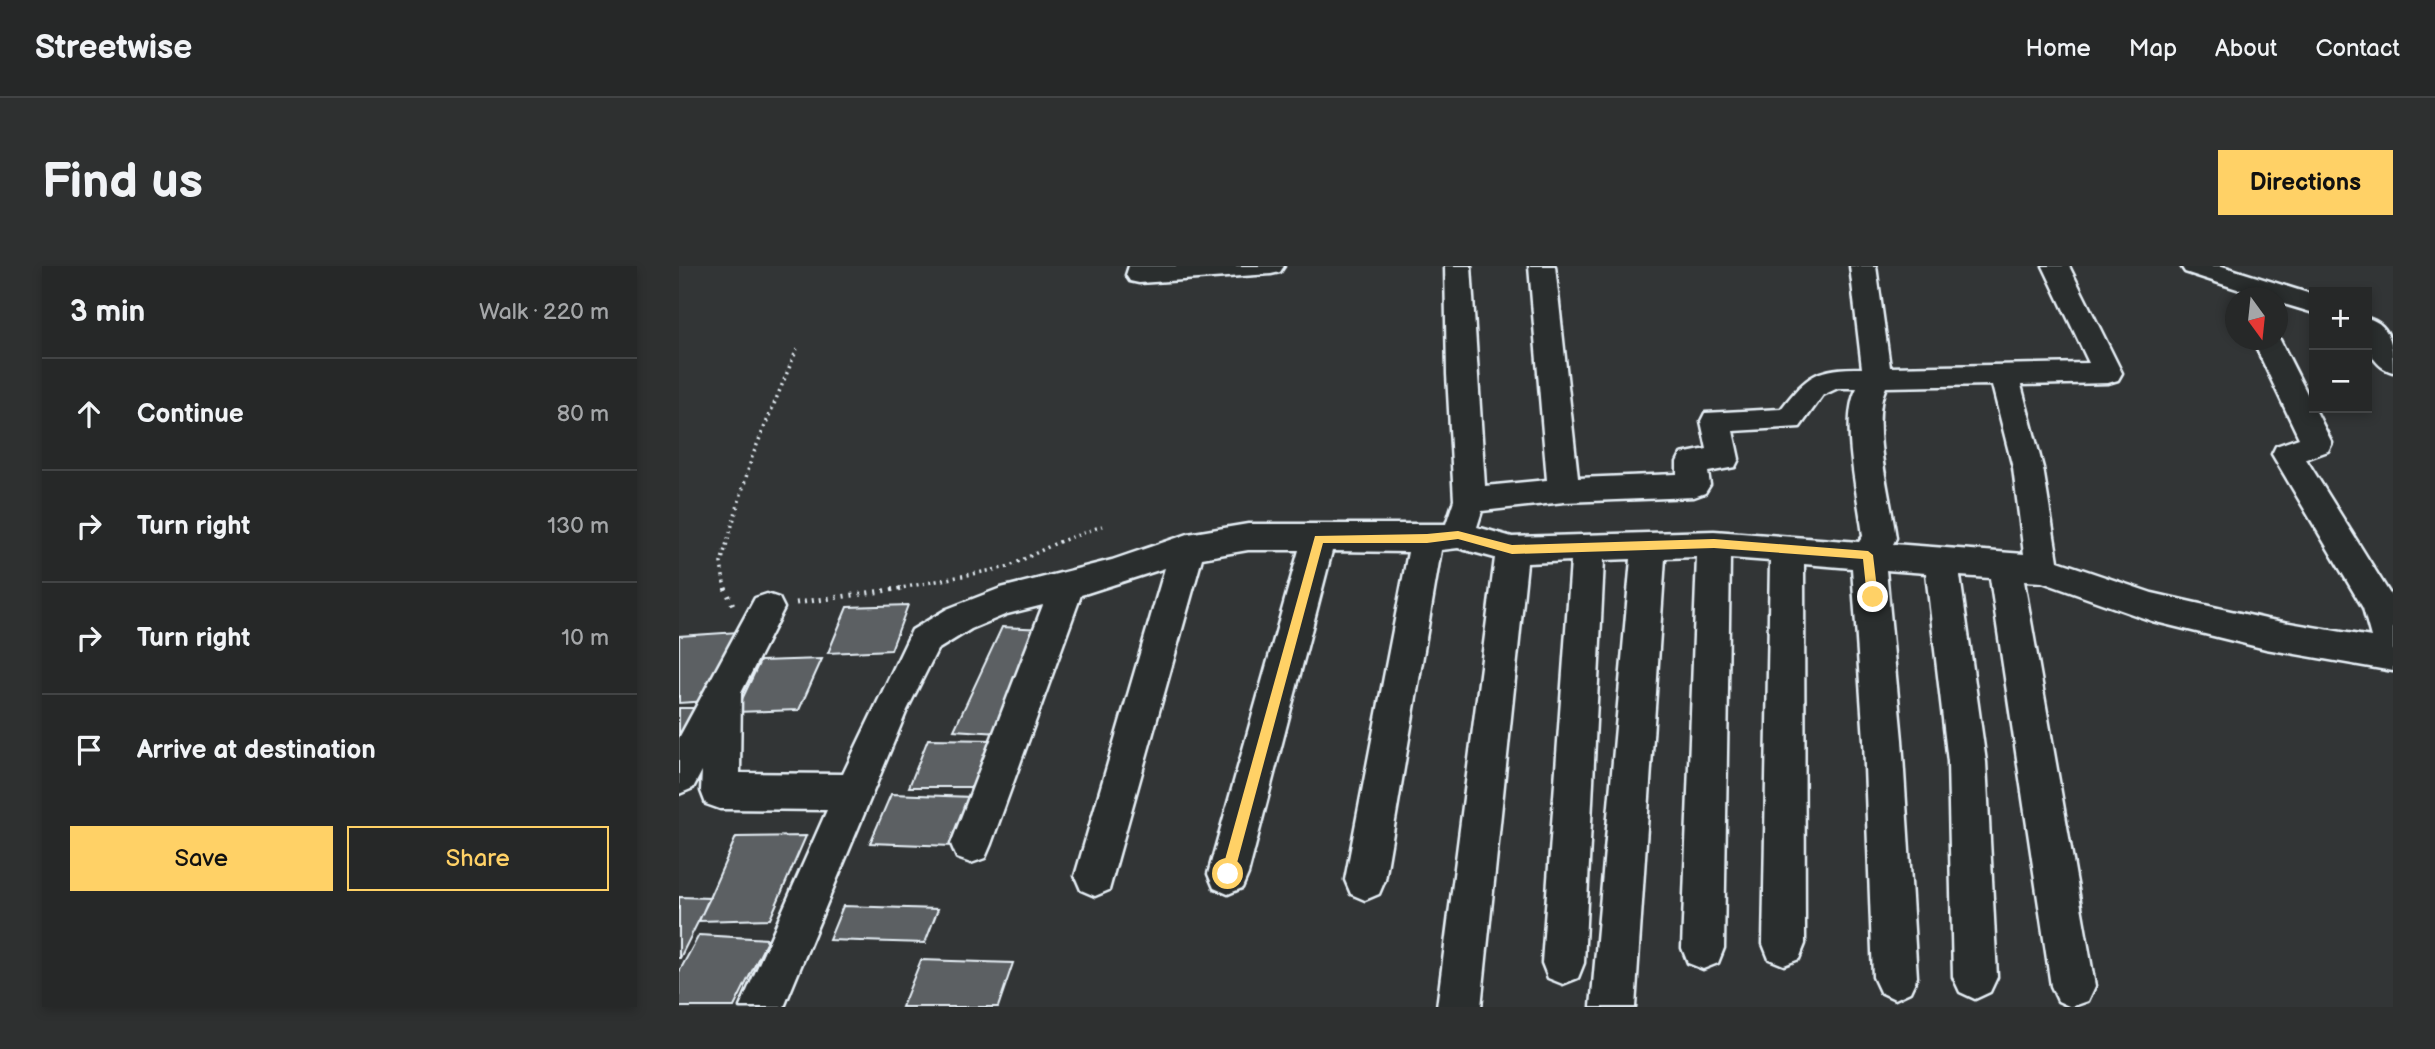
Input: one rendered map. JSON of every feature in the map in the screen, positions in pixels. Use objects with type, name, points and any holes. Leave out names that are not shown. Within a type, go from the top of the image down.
[{"type":"street","points":[[1142,266],[1139,275],[1271,266]]},
{"type":"street","points":[[1365,880],[1442,537],[1470,500],[1461,374],[1458,266]]},
{"type":"street","points":[[1542,266],[1564,490]]},
{"type":"street","points":[[1863,266],[1877,376],[1867,396],[1865,427],[1880,538],[1868,555],[1883,740],[1895,977]]},
{"type":"street","points":[[1470,500],[1564,490],[1694,485],[1692,462],[1724,459],[1716,421],[1789,419],[1813,388],[1834,378],[2108,373],[2056,266]]},
{"type":"street","points":[[2194,266],[2223,270],[2309,302]]},
{"type":"street","points":[[2372,327],[2393,330]]},
{"type":"street","points":[[2372,333],[2393,362]]},
{"type":"street","points":[[762,1007],[890,708],[924,640],[959,619],[1001,602],[1067,586],[1188,547],[1248,537],[1442,537],[1512,550],[1714,544],[2005,565],[2043,569],[2152,607],[2266,634],[2393,655],[2379,605],[2287,454],[2316,443],[2272,350]]},
{"type":"street","points":[[2004,375],[2028,468],[2043,569]]},
{"type":"street","points":[[1228,874],[1319,539]]},
{"type":"street","points":[[1703,948],[1714,544]]},
{"type":"street","points":[[1613,1007],[1649,545]]},
{"type":"street","points":[[1095,876],[1188,547]]},
{"type":"street","points":[[1563,963],[1588,548]]},
{"type":"street","points":[[1784,944],[1787,548]]},
{"type":"street","points":[[1459,1007],[1512,550]]},
{"type":"street","points":[[1941,561],[1967,762],[1975,977]]},
{"type":"street","points":[[2005,565],[2073,986]]},
{"type":"street","points":[[971,844],[1067,586]]},
{"type":"street","points":[[679,776],[767,608]]},
{"type":"street","points":[[723,693],[720,791],[854,792]]},
{"type":"path","points":[[797,349],[752,457],[721,563],[725,589],[735,610],[767,608],[925,585],[1008,567],[1056,543],[1102,526]]},
{"type":"building","points":[[908,605],[891,650],[828,653],[847,607]]},
{"type":"building","points":[[1002,627],[1044,629],[999,733],[954,730]]},
{"type":"building","points":[[738,632],[708,701],[679,703],[679,636]]},
{"type":"building","points":[[822,659],[799,710],[736,712],[760,661]]},
{"type":"building","points":[[679,708],[699,708],[679,745]]},
{"type":"building","points":[[928,739],[995,740],[978,787],[909,787]]},
{"type":"building","points":[[891,794],[972,797],[953,846],[870,843]]},
{"type":"building","points":[[806,836],[770,919],[699,921],[736,837]]},
{"type":"building","points":[[679,897],[710,898],[680,958],[679,958]]},
{"type":"building","points":[[843,906],[938,909],[925,943],[829,940]]},
{"type":"building","points":[[699,935],[768,939],[734,1007],[679,1007],[679,972]]},
{"type":"building","points":[[921,960],[1013,963],[998,1007],[902,1007]]},
{"type":"route","points":[[1228,874],[1319,539],[1427,538],[1458,535],[1512,550],[1714,544],[1868,555],[1873,597]]}]
